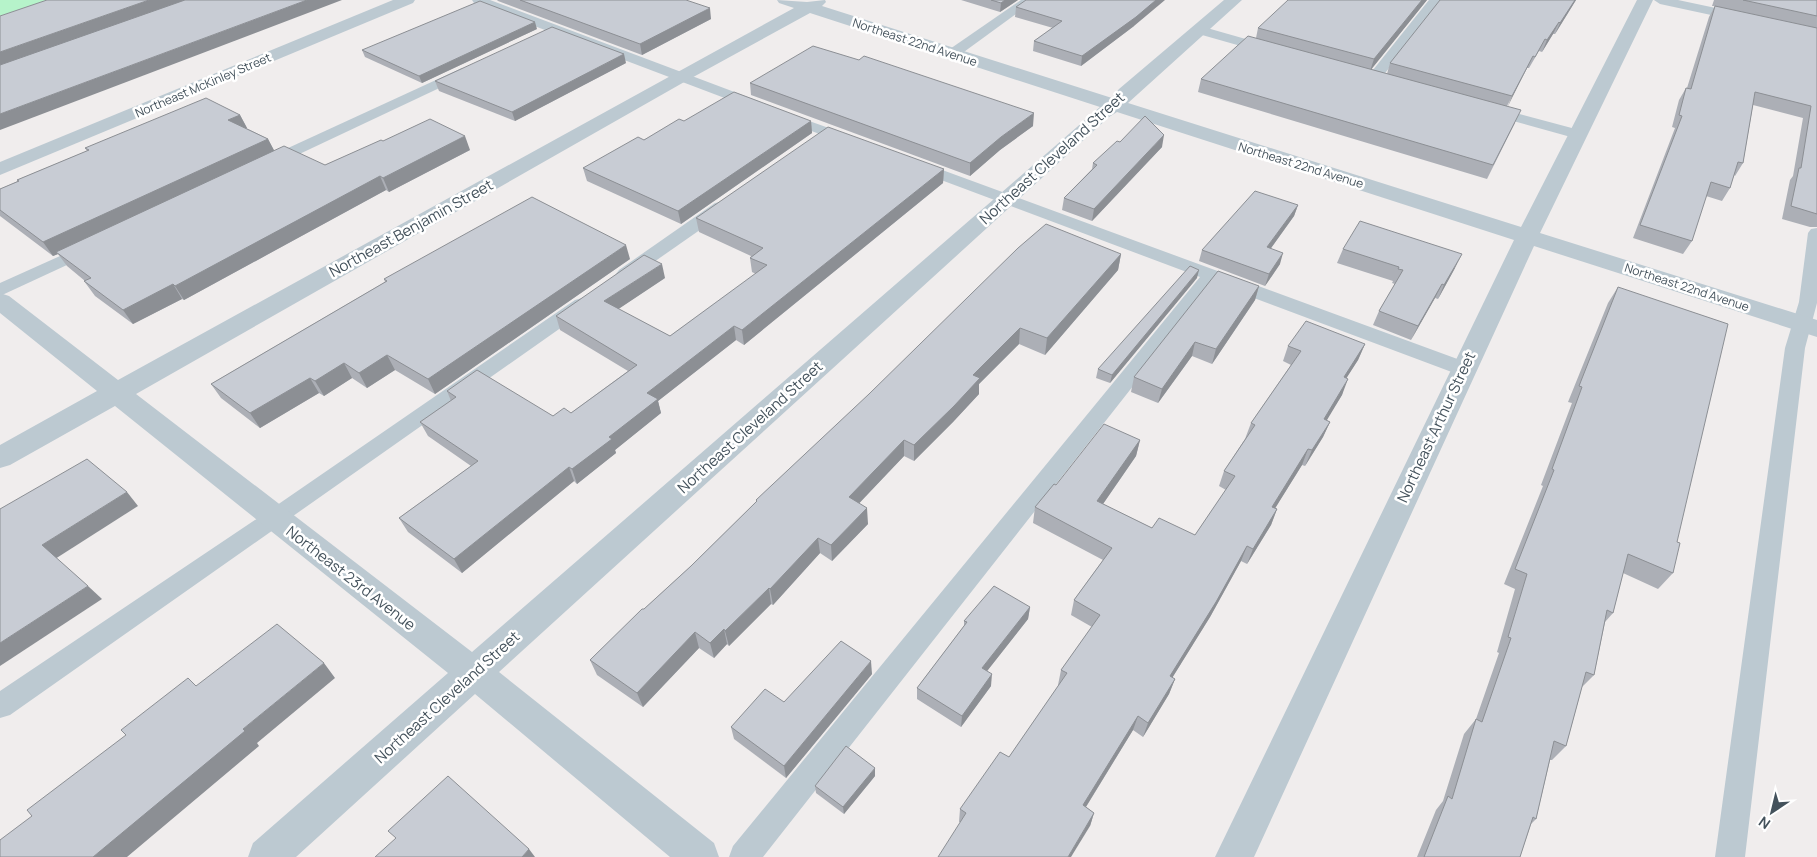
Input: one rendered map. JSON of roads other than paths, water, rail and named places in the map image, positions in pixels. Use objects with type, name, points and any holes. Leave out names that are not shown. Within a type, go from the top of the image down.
[{"type":"street","name":"Northeast McKinley Street","points":[[0,169],[407,0]]},
{"type":"street","name":"Northeast 22nd Avenue","points":[[785,0],[815,4],[952,54],[1809,327]]},
{"type":"street","name":"Northeast Cleveland Street","points":[[266,857],[1102,113],[1115,106],[1126,92],[1234,0]]},
{"type":"street","name":"Northeast Arthur Street","points":[[1234,857],[1464,369],[1645,0]]},
{"type":"street","name":"Northeast Benjamin Street","points":[[0,458],[680,77],[815,4]]},
{"type":"street","name":"Northeast 23rd Avenue","points":[[0,301],[473,673],[496,689],[700,857]]},
{"type":"lane","points":[[478,0],[680,77],[820,138],[864,146]]},
{"type":"lane","points":[[952,54],[1029,0]]},
{"type":"lane","points":[[1392,83],[1369,77],[1436,0]]},
{"type":"lane","points":[[1660,0],[1753,20]]},
{"type":"lane","points":[[535,37],[553,29]]},
{"type":"lane","points":[[1200,30],[1282,53]]},
{"type":"lane","points":[[255,170],[472,67]]},
{"type":"lane","points":[[1477,106],[1578,134]]},
{"type":"lane","points":[[900,159],[1464,369]]},
{"type":"lane","points":[[0,706],[275,518],[738,195]]},
{"type":"lane","points":[[1730,857],[1795,348],[1809,327],[1808,302],[1817,233]]},
{"type":"lane","points":[[0,290],[101,242]]},
{"type":"lane","points":[[744,857],[1211,275]]}]
